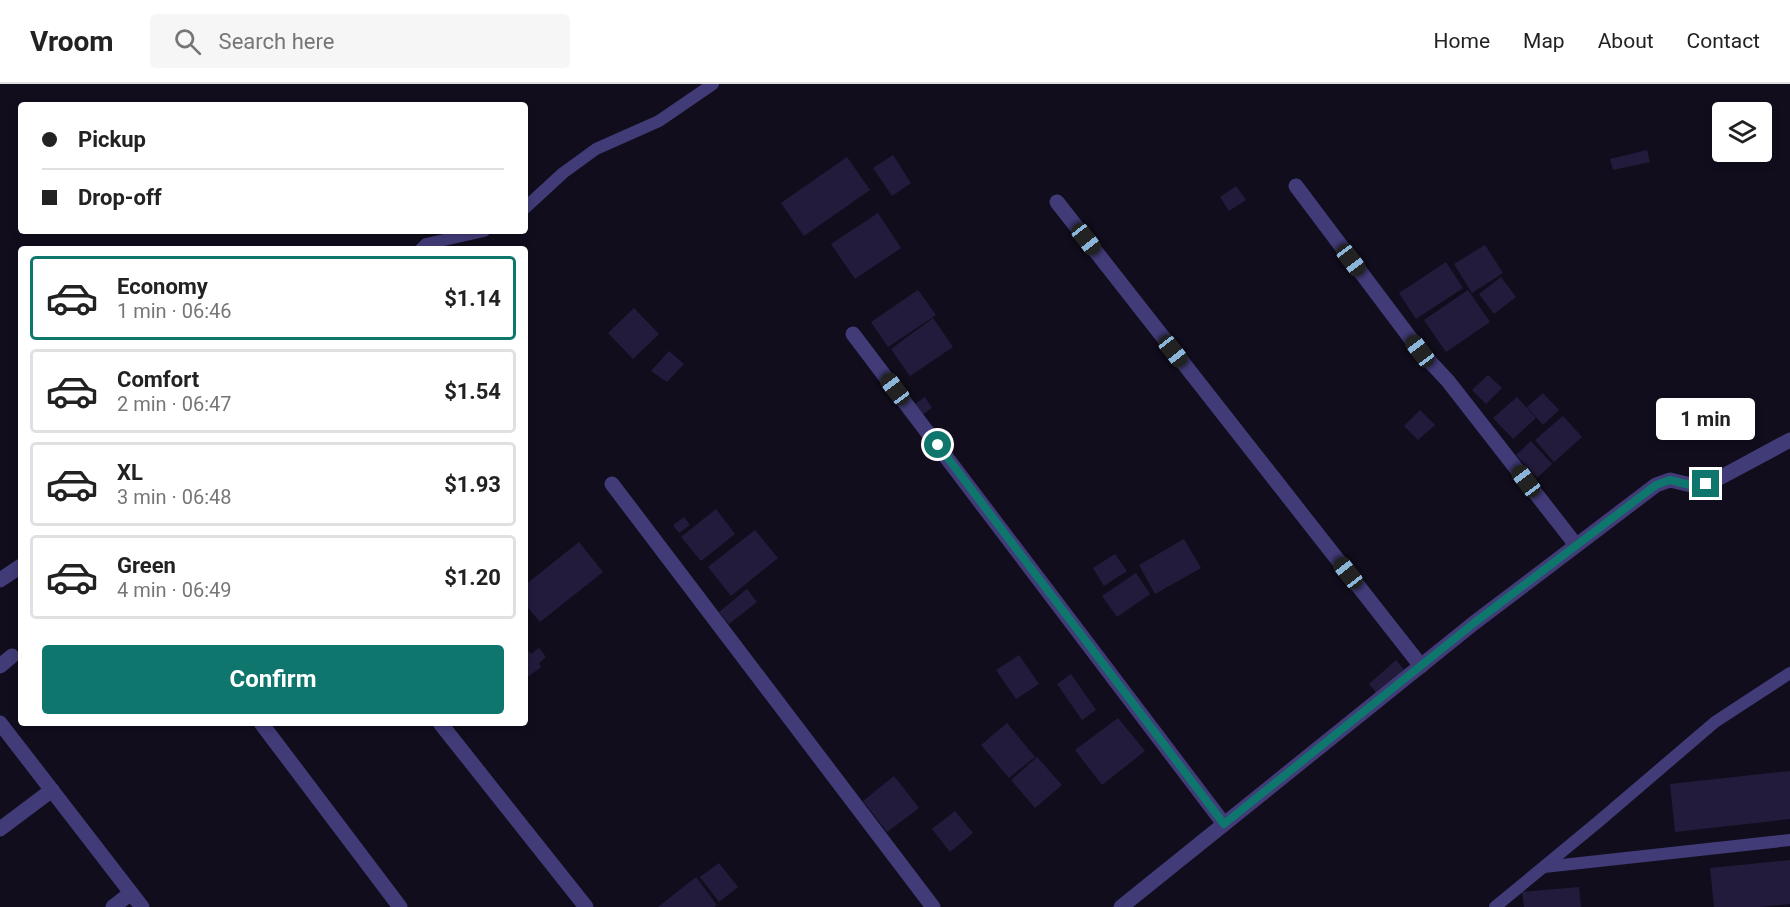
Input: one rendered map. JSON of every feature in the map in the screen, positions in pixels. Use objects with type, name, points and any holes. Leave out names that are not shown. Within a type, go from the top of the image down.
[{"type":"street","points":[[1296,186],[1420,351],[1448,381],[1576,545]]},
{"type":"street","points":[[1057,202],[1421,666]]},
{"type":"street","points":[[853,333],[1224,824]]},
{"type":"street","points":[[1121,907],[1421,666],[1656,485],[1670,480],[1690,485],[1706,484],[1790,440]]},
{"type":"street","points":[[612,484],[933,907]]},
{"type":"street","points":[[0,580],[18,568]]},
{"type":"street","points":[[0,723],[142,907]]},
{"type":"street","points":[[263,726],[400,907]]},
{"type":"street","points":[[442,726],[586,907]]},
{"type":"street","points":[[0,830],[52,790]]},
{"type":"street","points":[[113,907],[131,893]]},
{"type":"lane","points":[[528,205],[563,173],[596,149],[659,121],[714,84]]},
{"type":"lane","points":[[424,246],[471,234]]},
{"type":"lane","points":[[1495,907],[1715,722],[1790,673]]},
{"type":"lane","points":[[1543,868],[1790,840]]},
{"type":"building","points":[[1647,150],[1650,162],[1613,170],[1610,159]]},
{"type":"building","points":[[893,155],[911,183],[892,196],[873,168]]},
{"type":"building","points":[[847,157],[870,190],[804,236],[781,203]]},
{"type":"building","points":[[1236,186],[1246,200],[1229,211],[1220,197]]},
{"type":"building","points":[[878,213],[901,248],[855,279],[831,244]]},
{"type":"building","points":[[1485,245],[1503,273],[1472,293],[1454,264]]},
{"type":"building","points":[[1446,262],[1463,288],[1416,319],[1399,293]]},
{"type":"building","points":[[1501,277],[1516,297],[1494,314],[1479,294]]},
{"type":"building","points":[[918,290],[936,315],[888,347],[871,322]]},
{"type":"building","points":[[1468,290],[1490,322],[1446,352],[1424,320]]},
{"type":"building","points":[[634,308],[659,334],[633,359],[608,333]]},
{"type":"building","points":[[933,318],[953,347],[910,376],[891,349]]},
{"type":"building","points":[[669,351],[684,364],[667,382],[651,371]]},
{"type":"building","points":[[1488,375],[1502,388],[1486,404],[1472,390]]},
{"type":"building","points":[[1543,393],[1559,410],[1543,425],[1527,407]]},
{"type":"building","points":[[925,397],[932,408],[922,415],[915,404]]},
{"type":"building","points":[[1517,397],[1536,418],[1513,439],[1493,418]]},
{"type":"building","points":[[1420,410],[1435,425],[1418,440],[1404,426]]},
{"type":"building","points":[[1563,416],[1582,437],[1554,462],[1535,440]]},
{"type":"building","points":[[1531,441],[1552,464],[1537,478],[1516,455]]},
{"type":"building","points":[[716,509],[735,534],[701,561],[681,537]]},
{"type":"building","points":[[684,517],[690,525],[679,533],[673,525]]},
{"type":"building","points":[[755,530],[778,558],[731,596],[708,567]]},
{"type":"building","points":[[1184,539],[1201,568],[1155,594],[1139,565]]},
{"type":"building","points":[[579,542],[603,572],[540,622],[528,608],[528,583]]},
{"type":"building","points":[[1115,554],[1127,571],[1104,586],[1093,568]]},
{"type":"building","points":[[1136,573],[1150,594],[1117,617],[1102,596]]},
{"type":"building","points":[[747,589],[757,602],[729,624],[719,612]]},
{"type":"building","points":[[539,648],[546,657],[539,663],[541,667],[528,677],[528,650],[531,654]]},
{"type":"building","points":[[1019,655],[1039,684],[1016,699],[996,670]]},
{"type":"building","points":[[1396,660],[1405,671],[1378,695],[1369,684]]},
{"type":"building","points":[[1071,674],[1096,710],[1082,720],[1057,684]]},
{"type":"building","points":[[1118,718],[1145,751],[1102,785],[1075,750]]},
{"type":"building","points":[[1007,723],[1035,757],[1009,778],[981,745]]},
{"type":"building","points":[[1037,757],[1062,785],[1035,808],[1011,780]]},
{"type":"building","points":[[1790,771],[1790,819],[1675,832],[1670,784]]},
{"type":"building","points":[[894,776],[919,808],[887,832],[863,801]]},
{"type":"building","points":[[955,811],[973,833],[950,852],[932,829]]},
{"type":"building","points":[[1790,860],[1790,904],[1714,907],[1710,868]]},
{"type":"building","points":[[719,863],[738,887],[719,902],[700,877]]},
{"type":"building","points":[[696,877],[717,905],[714,907],[658,907]]},
{"type":"building","points":[[1579,887],[1581,907],[1524,907],[1522,892]]},
{"type":"route","points":[[938,445],[1224,824],[1474,623],[1656,485],[1670,480],[1690,485],[1706,484]]}]
